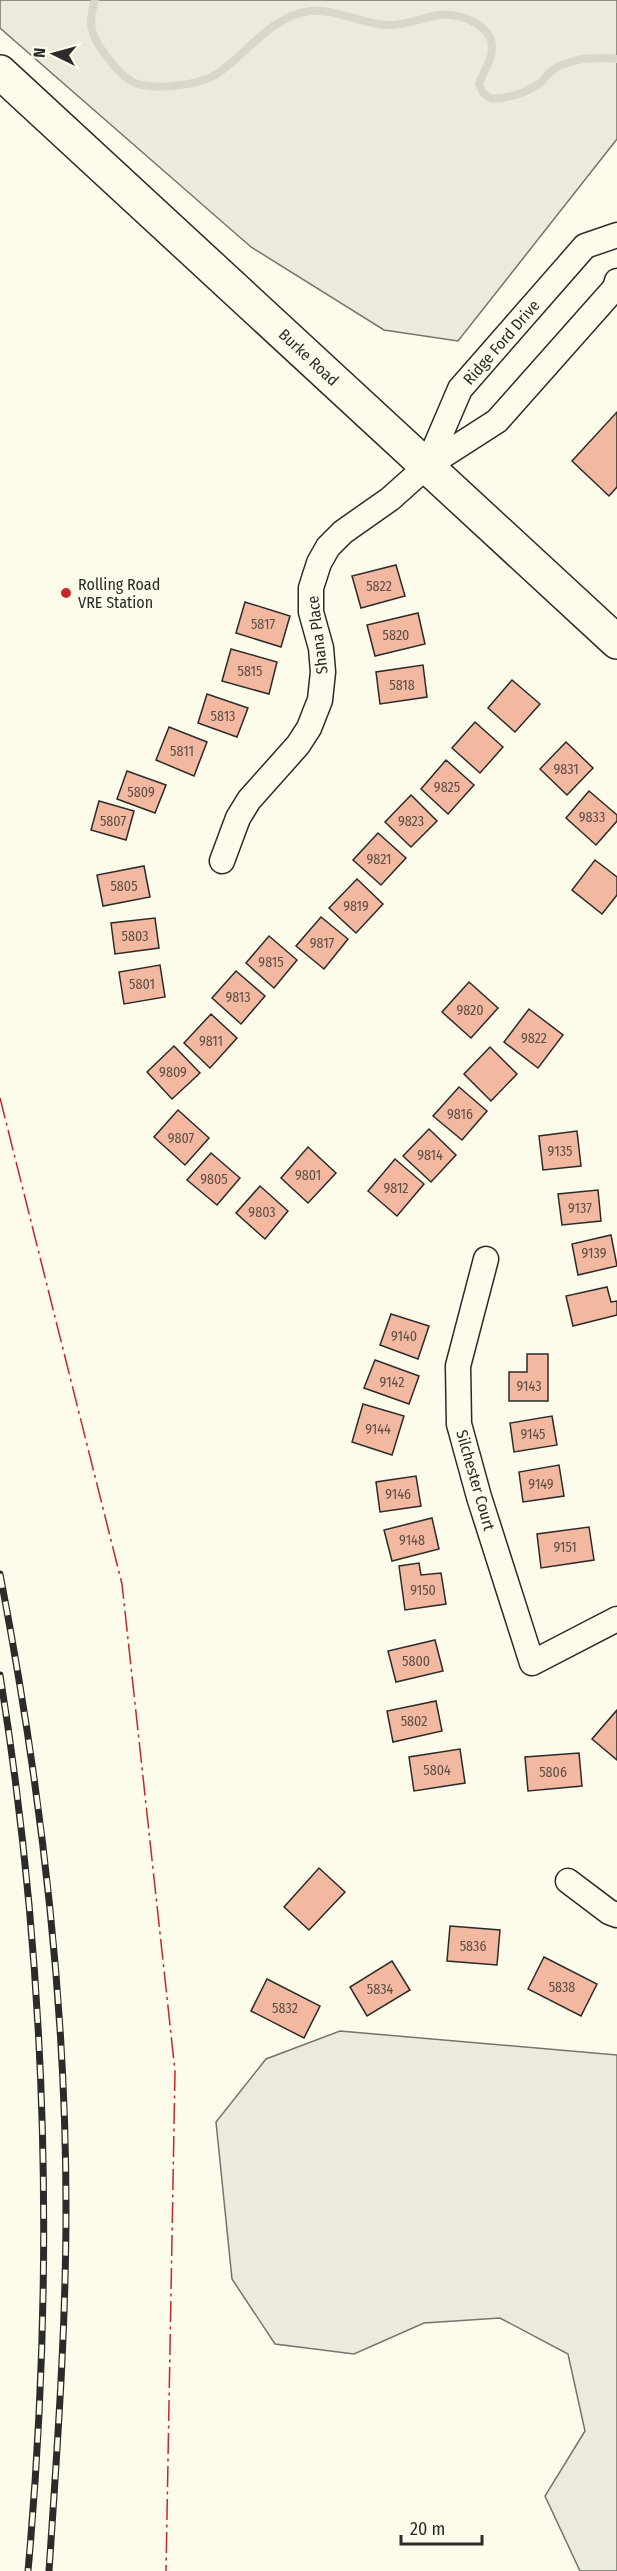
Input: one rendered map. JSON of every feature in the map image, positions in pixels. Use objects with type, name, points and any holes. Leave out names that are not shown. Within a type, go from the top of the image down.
[{"type":"street","name":"Burke Road","points":[[0,72],[617,642]]},
{"type":"street","name":"Ridge Ford Drive","points":[[427,466],[460,389],[585,246],[617,235]]},
{"type":"street","points":[[427,466],[497,422],[615,288],[617,281]]},
{"type":"street","name":"Shana Place","points":[[222,861],[243,809],[298,745],[309,728],[320,700],[323,672],[321,648],[311,612],[311,588],[319,563],[328,547],[343,532],[390,499],[427,466]]},
{"type":"street","name":"Silchester Court","points":[[486,1259],[458,1366],[459,1424],[479,1497],[532,1663],[617,1619]]},
{"type":"street","points":[[568,1881],[609,1912],[617,1915]]},
{"type":"shaded area","points":[[0,0],[617,0],[617,139],[458,341],[384,330],[251,247],[0,28]]},
{"type":"shaded area","points":[[340,2031],[617,2055],[617,2571],[580,2571],[545,2496],[585,2431],[568,2354],[500,2318],[424,2323],[354,2354],[275,2344],[232,2279],[216,2122],[266,2059]]},
{"type":"building","points":[[617,412],[617,487],[609,496],[572,461]]},
{"type":"building","points":[[396,565],[405,596],[361,608],[352,576]]},
{"type":"building","points":[[245,602],[290,616],[281,647],[236,633]]},
{"type":"building","points":[[418,613],[425,644],[375,656],[367,625]]},
{"type":"building","points":[[231,649],[277,662],[269,694],[222,681]]},
{"type":"building","points":[[423,665],[427,697],[380,704],[376,672]]},
{"type":"building","points":[[512,680],[540,704],[515,732],[488,708]]},
{"type":"building","points":[[207,694],[248,708],[237,737],[198,723]]},
{"type":"building","points":[[475,722],[503,747],[480,773],[452,748]]},
{"type":"building","points":[[169,727],[207,742],[194,776],[156,760]]},
{"type":"building","points":[[566,742],[593,768],[567,795],[540,769]]},
{"type":"building","points":[[446,760],[474,785],[448,814],[421,789]]},
{"type":"building","points":[[127,771],[166,785],[155,813],[117,799]]},
{"type":"building","points":[[589,791],[617,815],[617,821],[596,845],[566,818]]},
{"type":"building","points":[[411,795],[437,821],[411,847],[385,822]]},
{"type":"building","points":[[99,801],[134,811],[126,840],[91,830]]},
{"type":"building","points":[[378,833],[406,858],[381,885],[353,860]]},
{"type":"building","points":[[595,860],[617,877],[617,895],[602,914],[572,890]]},
{"type":"building","points":[[144,866],[150,897],[103,906],[97,875]]},
{"type":"building","points":[[357,879],[383,904],[356,933],[329,908]]},
{"type":"building","points":[[321,917],[348,939],[324,969],[296,946]]},
{"type":"building","points":[[155,918],[159,948],[115,954],[111,923]]},
{"type":"building","points":[[269,936],[297,960],[274,988],[246,963]]},
{"type":"building","points":[[160,965],[165,997],[124,1004],[119,972]]},
{"type":"building","points":[[236,971],[265,996],[241,1024],[212,998]]},
{"type":"building","points":[[469,982],[498,1008],[471,1038],[442,1012]]},
{"type":"building","points":[[529,1009],[563,1035],[538,1068],[504,1042]]},
{"type":"building","points":[[211,1014],[237,1038],[210,1068],[184,1043]]},
{"type":"building","points":[[174,1046],[200,1073],[172,1099],[147,1072]]},
{"type":"building","points":[[490,1047],[517,1074],[491,1101],[464,1074]]},
{"type":"building","points":[[459,1087],[487,1111],[462,1140],[433,1116]]},
{"type":"building","points":[[178,1110],[209,1138],[185,1165],[154,1137]]},
{"type":"building","points":[[429,1129],[456,1155],[431,1182],[403,1156]]},
{"type":"building","points":[[577,1131],[581,1166],[543,1170],[539,1136]]},
{"type":"building","points":[[308,1147],[336,1173],[308,1203],[281,1178]]},
{"type":"building","points":[[211,1153],[240,1178],[217,1205],[187,1180]]},
{"type":"building","points":[[395,1159],[424,1184],[397,1216],[368,1191]]},
{"type":"building","points":[[260,1186],[288,1211],[265,1239],[236,1213]]},
{"type":"building","points":[[598,1190],[601,1221],[562,1225],[558,1194]]},
{"type":"building","points":[[611,1235],[617,1266],[578,1275],[572,1244]]},
{"type":"building","points":[[607,1287],[611,1302],[617,1301],[617,1315],[573,1326],[566,1296]]},
{"type":"building","points":[[391,1314],[429,1326],[418,1359],[380,1345]]},
{"type":"building","points":[[527,1354],[548,1354],[548,1401],[509,1401],[509,1372],[527,1372]]},
{"type":"building","points":[[375,1360],[419,1376],[409,1404],[364,1388]]},
{"type":"building","points":[[363,1404],[404,1416],[392,1455],[352,1442]]},
{"type":"building","points":[[552,1416],[557,1445],[514,1452],[510,1423]]},
{"type":"building","points":[[559,1465],[564,1496],[523,1502],[519,1472]]},
{"type":"building","points":[[416,1476],[421,1506],[380,1512],[376,1482]]},
{"type":"building","points":[[432,1518],[439,1549],[392,1561],[384,1530]]},
{"type":"building","points":[[589,1527],[594,1560],[541,1568],[537,1534]]},
{"type":"building","points":[[419,1563],[421,1575],[441,1573],[446,1604],[405,1610],[399,1566]]},
{"type":"building","points":[[435,1640],[443,1671],[396,1682],[388,1651]]},
{"type":"building","points":[[436,1701],[442,1731],[393,1742],[387,1711]]},
{"type":"building","points":[[617,1710],[617,1760],[592,1739]]},
{"type":"building","points":[[460,1749],[465,1783],[414,1791],[409,1757]]},
{"type":"building","points":[[579,1753],[582,1786],[528,1791],[525,1757]]},
{"type":"building","points":[[319,1868],[345,1892],[309,1930],[284,1907]]},
{"type":"building","points":[[450,1926],[500,1930],[497,1965],[447,1961]]},
{"type":"building","points":[[544,1957],[597,1984],[581,2016],[528,1989]]},
{"type":"building","points":[[392,1961],[410,1990],[367,2016],[350,1987]]},
{"type":"building","points":[[267,1979],[320,2006],[304,2038],[251,2011]]},
{"type":"waterway","points":[[95,0],[91,22],[93,35],[100,47],[124,76],[133,82],[147,86],[181,85],[213,76],[232,63],[273,27],[296,14],[310,11],[329,12],[386,25],[439,15],[455,15],[472,21],[486,31],[490,38],[491,56],[479,84],[483,93],[492,99],[529,90],[553,70],[568,63],[593,58],[617,59]]},
{"type":"railway","points":[[0,1574],[27,1731],[48,1890],[56,1969],[65,2129],[66,2254],[49,2571]]},
{"type":"railway","points":[[0,1675],[16,1787],[28,1898],[37,2010],[42,2122],[44,2234],[42,2347],[37,2459],[28,2571]]},
{"type":"power","points":[[0,1098],[122,1584],[175,2071],[166,2571]]},
{"type":"place","name":"Rolling Road VRE Station","points":[[66,593]]}]
